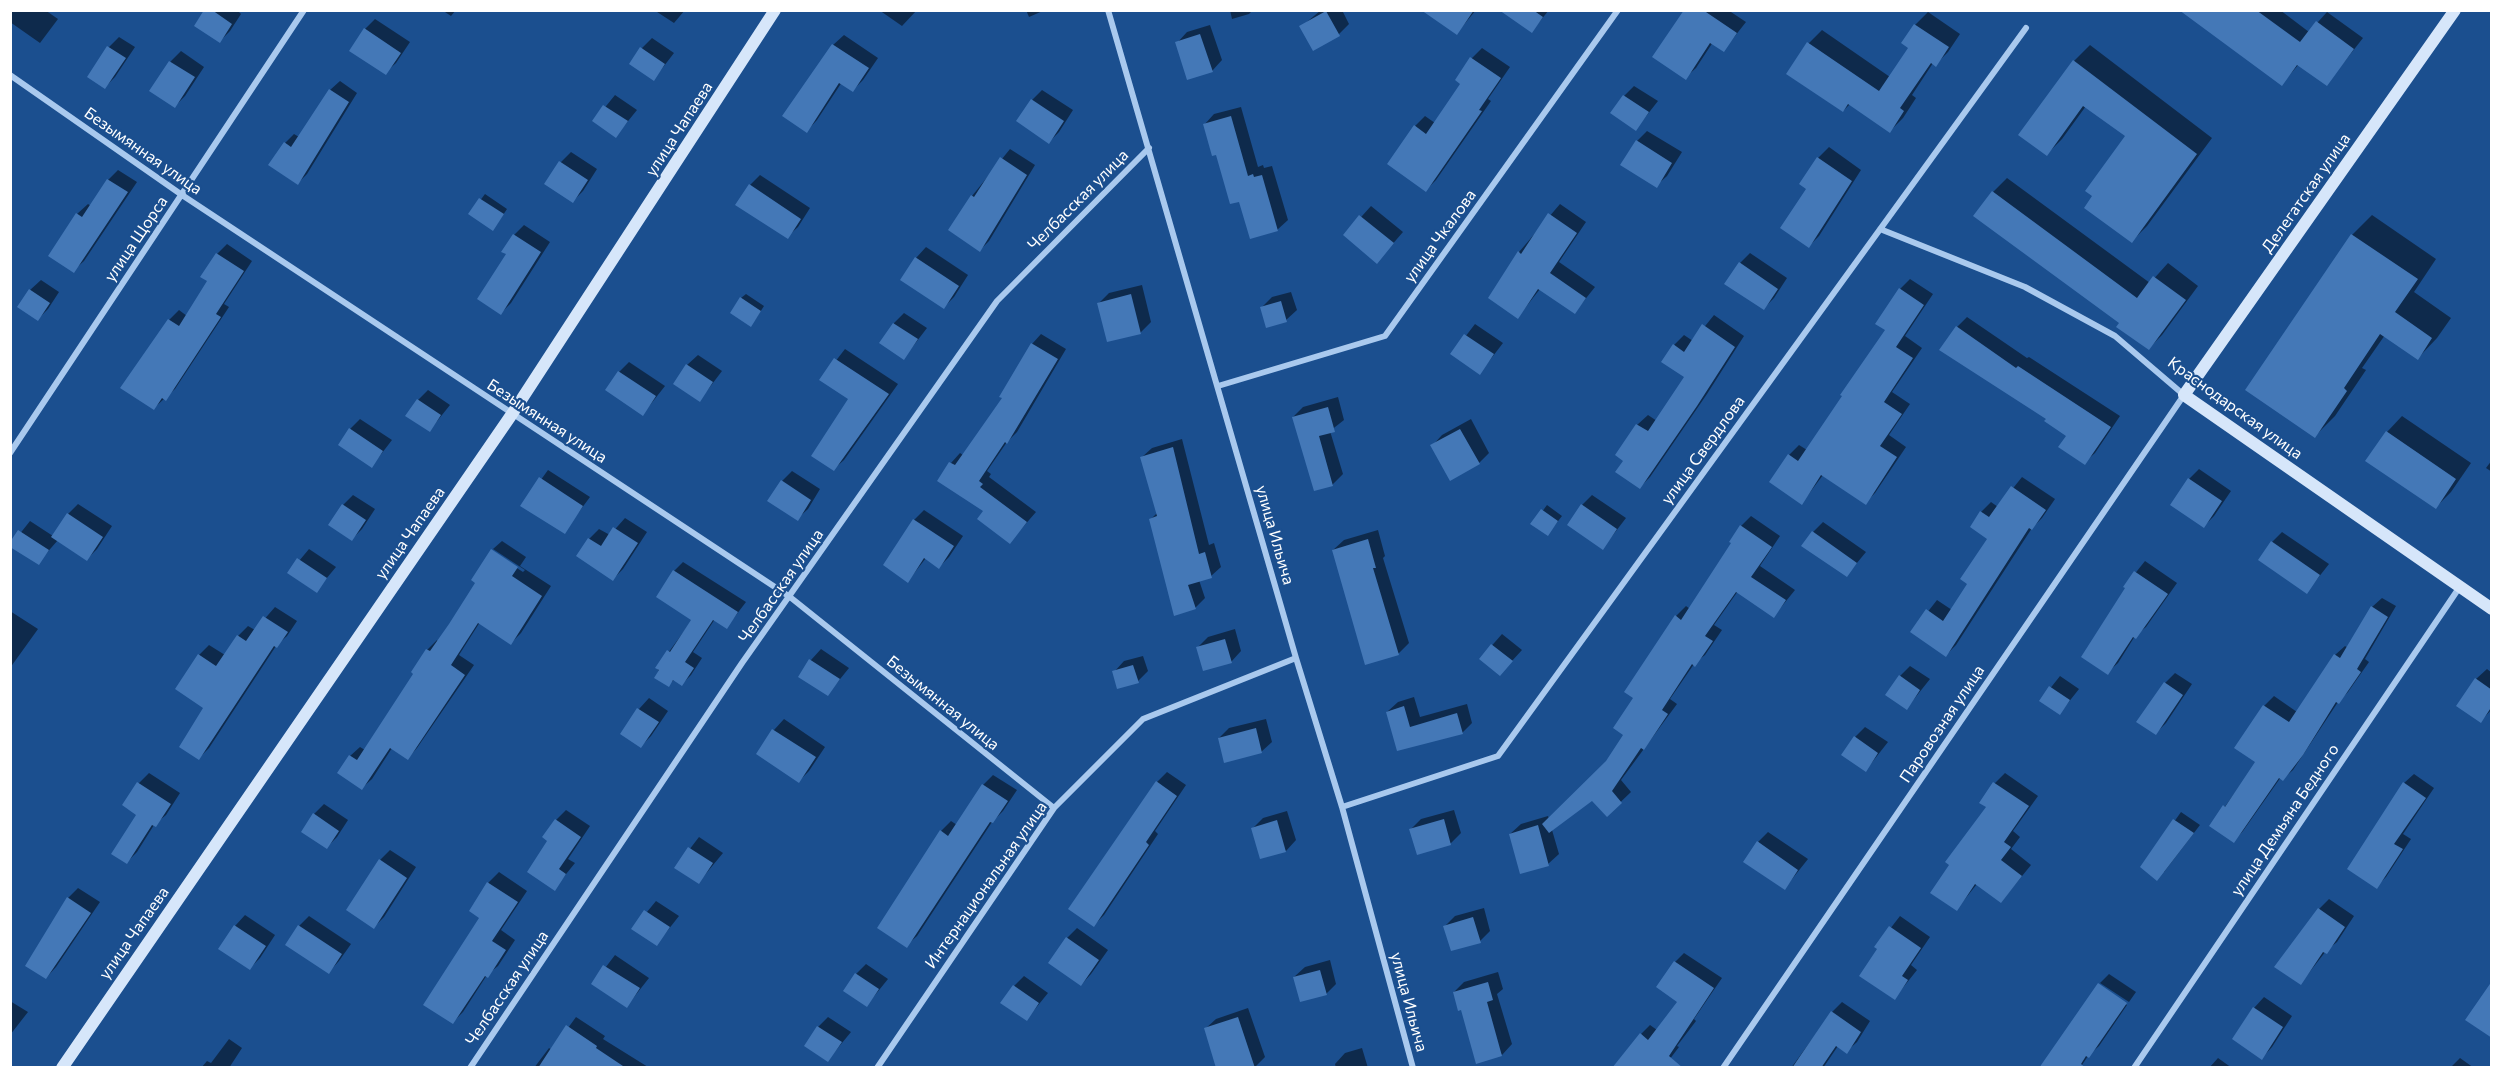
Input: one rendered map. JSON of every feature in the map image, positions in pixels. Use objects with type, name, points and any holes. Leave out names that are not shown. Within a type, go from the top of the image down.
[{"type":"main road","name":"улица Чапаева","points":[[62,1068],[512,414],[775,10]]},
{"type":"main road","name":"Делегатская улица","points":[[2184,395],[2455,10]]},
{"type":"main road","name":"Краснодарская улица","points":[[2184,395],[2492,609]]},
{"type":"street","name":"улица Щорса","points":[[10,453],[304,10]]},
{"type":"street","name":"улица Ильича","points":[[1108,10],[1296,658],[1342,807],[1413,1068]]},
{"type":"street","name":"улица Чкалова","points":[[1218,386],[1385,336],[1618,10]]},
{"type":"street","name":"улица Свердлова","points":[[1342,807],[1498,756],[2026,28]]},
{"type":"street","name":"Безымянная улица","points":[[10,75],[182,195],[790,597],[1054,808]]},
{"type":"street","name":"Челбасская улица","points":[[470,1068],[736,673],[997,301],[1149,148]]},
{"type":"street","name":"Краснодарская улица","points":[[1880,229],[2025,287],[2115,336],[2184,395]]},
{"type":"street","name":"Паровозная улица","points":[[1723,1068],[2184,395]]},
{"type":"street","name":"улица Демьяна Бедного","points":[[2133,1068],[2459,588]]},
{"type":"street","name":"Интернациональная улица","points":[[877,1068],[1054,808],[1143,719],[1296,658]]},
{"type":"building","points":[[204,10],[212,10],[232,24],[220,43],[194,26]]},
{"type":"building","points":[[1421,10],[1474,10],[1457,35]]},
{"type":"building","points":[[1499,10],[1533,10],[1543,17],[1532,33]]},
{"type":"building","points":[[1684,10],[1703,10],[1737,33],[1724,52],[1710,43],[1686,80],[1652,57]]},
{"type":"building","points":[[2179,10],[2256,10],[2300,42],[2316,21],[2354,49],[2327,86],[2297,65],[2282,86]]},
{"type":"building","points":[[1326,11],[1340,36],[1313,51],[1299,26]]},
{"type":"building","points":[[1914,24],[1949,47],[1936,67],[1931,63],[1900,108],[1904,111],[1890,133],[1848,104],[1843,112],[1786,74],[1807,42],[1879,91],[1908,48],[1901,43]]},
{"type":"building","points":[[364,28],[401,53],[386,75],[349,51]]},
{"type":"building","points":[[1200,34],[1213,72],[1187,80],[1175,42]]},
{"type":"building","points":[[832,44],[869,68],[853,92],[839,83],[807,133],[782,116]]},
{"type":"building","points":[[107,46],[126,58],[105,89],[87,77]]},
{"type":"building","points":[[640,47],[665,64],[654,81],[629,64]]},
{"type":"building","points":[[1470,57],[1501,78],[1479,110],[1482,111],[1426,192],[1387,164],[1414,125],[1426,134],[1460,84],[1455,80]]},
{"type":"building","points":[[2073,60],[2197,154],[2132,243],[2084,208],[2092,196],[2085,191],[2125,136],[2083,106],[2047,156],[2018,135]]},
{"type":"building","points":[[169,61],[195,77],[175,108],[149,91]]},
{"type":"building","points":[[329,89],[349,102],[298,185],[268,165],[284,142],[291,147]]},
{"type":"building","points":[[1623,95],[1649,112],[1636,131],[1610,113]]},
{"type":"building","points":[[1031,99],[1064,121],[1049,144],[1016,121]]},
{"type":"building","points":[[603,105],[628,121],[616,138],[592,121]]},
{"type":"building","points":[[1231,116],[1248,176],[1262,175],[1278,231],[1250,239],[1239,202],[1230,204],[1216,155],[1212,156],[1203,124]]},
{"type":"building","points":[[1636,140],[1672,163],[1657,188],[1620,165]]},
{"type":"building","points":[[1000,157],[1027,175],[980,252],[948,230],[971,195],[974,197]]},
{"type":"building","points":[[1817,157],[1852,181],[1809,248],[1780,228],[1806,189],[1799,184]]},
{"type":"building","points":[[559,161],[588,180],[573,203],[544,184]]},
{"type":"building","points":[[107,179],[128,192],[74,273],[48,256],[76,213],[82,217]]},
{"type":"building","points":[[749,184],[801,219],[788,239],[735,205]]},
{"type":"building","points":[[1992,191],[2137,298],[2153,276],[2186,300],[2149,350],[2116,327],[2119,323],[1973,216]]},
{"type":"building","points":[[479,198],[504,214],[493,231],[468,214]]},
{"type":"building","points":[[1548,213],[1577,233],[1550,273],[1586,298],[1575,314],[1538,289],[1518,319],[1488,298],[1518,251],[1521,254]]},
{"type":"building","points":[[1359,215],[1394,243],[1377,264],[1343,235]]},
{"type":"building","points":[[513,234],[541,252],[501,315],[477,299],[506,254],[501,252]]},
{"type":"building","points":[[2351,234],[2418,279],[2395,312],[2432,338],[2418,360],[2380,334],[2344,388],[2347,391],[2315,438],[2245,390]]},
{"type":"building","points":[[216,253],[244,271],[216,314],[221,317],[166,401],[162,398],[154,410],[120,388],[168,319],[179,326],[207,281],[200,277]]},
{"type":"building","points":[[915,257],[959,286],[944,309],[900,280]]},
{"type":"building","points":[[1739,262],[1778,289],[1764,310],[1724,284]]},
{"type":"building","points":[[1899,288],[1924,305],[1896,347],[1913,358],[1884,402],[1902,414],[1880,446],[1897,457],[1866,505],[1821,475],[1802,505],[1769,482],[1788,454],[1798,461],[1842,396],[1840,395],[1885,330],[1875,324]]},
{"type":"building","points":[[29,289],[50,303],[38,321],[17,307]]},
{"type":"building","points":[[1131,294],[1141,334],[1107,342],[1097,303]]},
{"type":"building","points":[[740,297],[761,311],[751,327],[730,313]]},
{"type":"building","points":[[1281,301],[1287,322],[1266,328],[1260,307]]},
{"type":"building","points":[[893,323],[918,339],[904,360],[879,343]]},
{"type":"building","points":[[1702,324],[1735,347],[1640,489],[1615,472],[1623,461],[1615,455],[1636,424],[1648,431],[1684,377],[1661,362],[1673,344],[1684,352]]},
{"type":"building","points":[[1956,326],[2016,368],[2018,366],[2111,427],[2085,465],[2058,447],[2066,436],[2044,421],[2046,419],[1939,350]]},
{"type":"building","points":[[1464,334],[1494,354],[1480,375],[1450,354]]},
{"type":"building","points":[[1031,343],[1058,359],[1007,444],[1005,442],[979,481],[983,484],[980,487],[1027,522],[1010,544],[977,519],[983,511],[937,481],[949,462],[955,465],[1002,398],[999,397]]},
{"type":"building","points":[[834,358],[889,394],[834,471],[811,456],[848,399],[819,380]]},
{"type":"building","points":[[686,364],[713,382],[700,402],[673,384]]},
{"type":"building","points":[[618,371],[656,396],[643,416],[605,390]]},
{"type":"building","points":[[417,399],[441,415],[430,432],[405,416]]},
{"type":"building","points":[[1328,407],[1335,432],[1319,436],[1333,486],[1314,491],[1292,417]]},
{"type":"building","points":[[349,428],[383,451],[372,468],[338,445]]},
{"type":"building","points":[[1460,429],[1480,464],[1450,481],[1430,445]]},
{"type":"building","points":[[2386,431],[2456,479],[2436,509],[2365,461]]},
{"type":"building","points":[[1173,447],[1199,554],[1205,552],[1212,578],[1188,585],[1196,609],[1174,616],[1149,519],[1157,516],[1140,457]]},
{"type":"building","points":[[539,477],[583,506],[565,534],[520,506]]},
{"type":"building","points":[[2188,478],[2222,501],[2204,528],[2170,505]]},
{"type":"building","points":[[781,480],[811,500],[798,521],[767,501]]},
{"type":"building","points":[[2011,486],[2046,510],[2032,530],[2029,528],[1946,657],[1910,632],[1926,609],[1943,621],[1967,584],[1960,579],[1987,539],[1970,527],[1980,511],[1989,517]]},
{"type":"building","points":[[342,504],[366,520],[352,541],[328,525]]},
{"type":"building","points":[[1581,504],[1617,529],[1603,550],[1567,525]]},
{"type":"building","points":[[1541,509],[1558,521],[1548,536],[1530,524]]},
{"type":"building","points":[[67,513],[103,537],[87,561],[51,537]]},
{"type":"building","points":[[913,519],[954,546],[939,569],[924,558],[908,583],[883,565]]},
{"type":"building","points":[[1740,525],[1772,547],[1751,577],[1786,600],[1774,618],[1736,592],[1705,636],[1713,641],[1695,667],[1692,664],[1662,710],[1668,714],[1644,750],[1641,748],[1612,791],[1622,803],[1607,817],[1592,801],[1549,833],[1542,824],[1606,761],[1623,735],[1613,728],[1633,698],[1624,692],[1675,615],[1681,620],[1731,543],[1729,542]]},
{"type":"building","points":[[613,527],[638,543],[613,581],[576,556],[588,538],[601,546]]},
{"type":"building","points":[[18,530],[49,550],[39,565],[10,547],[10,542]]},
{"type":"building","points":[[1812,531],[1857,563],[1847,577],[1801,546]]},
{"type":"building","points":[[1368,539],[1376,568],[1373,568],[1399,655],[1365,665],[1332,550]]},
{"type":"building","points":[[2271,541],[2320,575],[2307,594],[2258,560]]},
{"type":"building","points":[[491,549],[518,567],[512,576],[542,596],[511,645],[478,623],[451,665],[465,675],[408,760],[390,748],[362,790],[337,773],[349,755],[357,760],[413,674],[411,672],[426,649],[430,651],[449,624],[475,583],[471,580]]},
{"type":"building","points":[[297,558],[327,578],[317,593],[287,573]]},
{"type":"building","points":[[673,570],[738,612],[727,629],[713,620],[685,662],[694,668],[682,686],[673,680],[669,687],[654,678],[659,670],[655,668],[667,650],[670,652],[691,620],[656,597]]},
{"type":"building","points":[[2134,571],[2168,594],[2136,639],[2133,637],[2108,675],[2081,657]]},
{"type":"building","points":[[2371,606],[2388,617],[2357,669],[2361,672],[2339,704],[2336,702],[2303,755],[2283,781],[2279,778],[2234,843],[2209,826],[2223,805],[2225,807],[2255,762],[2234,748],[2263,705],[2289,722],[2334,654],[2340,658]]},
{"type":"building","points":[[263,616],[288,632],[277,648],[274,646],[199,760],[179,747],[203,708],[175,689],[198,654],[216,666],[237,635],[246,641]]},
{"type":"building","points":[[1225,639],[1232,663],[1203,671],[1196,647]]},
{"type":"building","points":[[1491,644],[1513,661],[1500,676],[1479,659]]},
{"type":"building","points":[[809,659],[840,679],[828,696],[798,677]]},
{"type":"building","points":[[1133,665],[1139,683],[1117,689],[1112,671]]},
{"type":"building","points":[[1899,675],[1920,690],[1907,710],[1885,695]]},
{"type":"building","points":[[2475,678],[2492,690],[2492,706],[2481,723],[2456,706]]},
{"type":"building","points":[[2164,682],[2183,695],[2156,735],[2136,722]]},
{"type":"building","points":[[2049,686],[2070,700],[2060,715],[2039,701]]},
{"type":"building","points":[[1404,706],[1410,727],[1457,713],[1463,734],[1397,751],[1386,712]]},
{"type":"building","points":[[637,708],[659,722],[641,748],[620,734]]},
{"type":"building","points":[[1256,728],[1262,753],[1224,763],[1218,738]]},
{"type":"building","points":[[772,729],[816,757],[799,783],[756,754]]},
{"type":"building","points":[[1854,736],[1878,753],[1866,772],[1841,755]]},
{"type":"building","points":[[1156,781],[1177,796],[1146,842],[1149,845],[1094,927],[1068,909]]},
{"type":"building","points":[[137,782],[171,804],[156,827],[152,825],[127,864],[111,854],[136,815],[122,805]]},
{"type":"building","points":[[1993,782],[2029,806],[2004,842],[2011,847],[2001,860],[2022,876],[2001,903],[1975,884],[1957,911],[1930,893],[1949,865],[1945,862],[1986,807],[1979,803]]},
{"type":"building","points":[[2403,782],[2426,798],[2394,844],[2403,849],[2377,889],[2347,869]]},
{"type":"building","points":[[982,784],[1008,801],[993,823],[990,822],[907,948],[877,928],[940,830],[948,836]]},
{"type":"building","points":[[313,813],[339,831],[327,849],[301,832]]},
{"type":"building","points":[[555,819],[581,837],[559,869],[566,874],[555,891],[527,872],[547,841],[542,837]]},
{"type":"building","points":[[1444,819],[1451,845],[1417,855],[1409,829]]},
{"type":"building","points":[[2173,819],[2194,833],[2157,881],[2140,867]]},
{"type":"building","points":[[1277,820],[1286,852],[1260,859],[1251,828]]},
{"type":"building","points":[[1538,825],[1549,866],[1520,874],[1509,834]]},
{"type":"building","points":[[1757,841],[1798,870],[1785,890],[1743,862]]},
{"type":"building","points":[[688,847],[713,863],[699,884],[674,868]]},
{"type":"building","points":[[379,859],[407,878],[374,929],[346,910]]},
{"type":"building","points":[[487,882],[518,902],[492,941],[506,950],[488,978],[485,976],[453,1024],[423,1005],[479,918],[469,911]]},
{"type":"building","points":[[67,897],[91,913],[46,979],[25,966]]},
{"type":"building","points":[[2318,908],[2345,927],[2327,954],[2323,952],[2301,985],[2274,967]]},
{"type":"building","points":[[644,910],[670,927],[657,946],[631,929]]},
{"type":"building","points":[[1473,917],[1481,943],[1451,951],[1443,926]]},
{"type":"building","points":[[234,925],[266,946],[250,970],[218,949]]},
{"type":"building","points":[[298,925],[342,954],[329,974],[285,945]]},
{"type":"building","points":[[1889,926],[1921,948],[1902,976],[1908,980],[1895,1000],[1859,976],[1877,949],[1874,947]]},
{"type":"building","points":[[1066,937],[1099,960],[1081,986],[1048,963]]},
{"type":"building","points":[[1674,961],[1714,988],[1669,1056],[1683,1068],[1612,1068],[1640,1033],[1648,1040],[1677,1002],[1656,987]]},
{"type":"building","points":[[603,965],[640,988],[627,1008],[591,984]]},
{"type":"building","points":[[1320,970],[1327,995],[1300,1002],[1293,977]]},
{"type":"building","points":[[855,973],[879,989],[867,1007],[843,991]]},
{"type":"building","points":[[2492,981],[2492,1038],[2465,1020]]},
{"type":"building","points":[[1488,982],[1493,1000],[1487,1002],[1502,1056],[1476,1064],[1461,1010],[1458,1011],[1453,992]]},
{"type":"building","points":[[2098,983],[2127,1003],[2089,1058],[2086,1056],[2081,1064],[2086,1068],[2039,1068]]},
{"type":"building","points":[[1013,985],[1039,1003],[1027,1021],[1000,1003]]},
{"type":"building","points":[[2253,1007],[2283,1027],[2262,1060],[2232,1039]]},
{"type":"building","points":[[1831,1011],[1861,1032],[1847,1054],[1836,1046],[1821,1068],[1792,1068]]},
{"type":"building","points":[[1238,1017],[1255,1068],[1216,1068],[1204,1028]]},
{"type":"building","points":[[566,1025],[597,1046],[596,1048],[626,1068],[538,1068]]},
{"type":"building","points":[[817,1026],[842,1042],[828,1062],[804,1046]]}]
